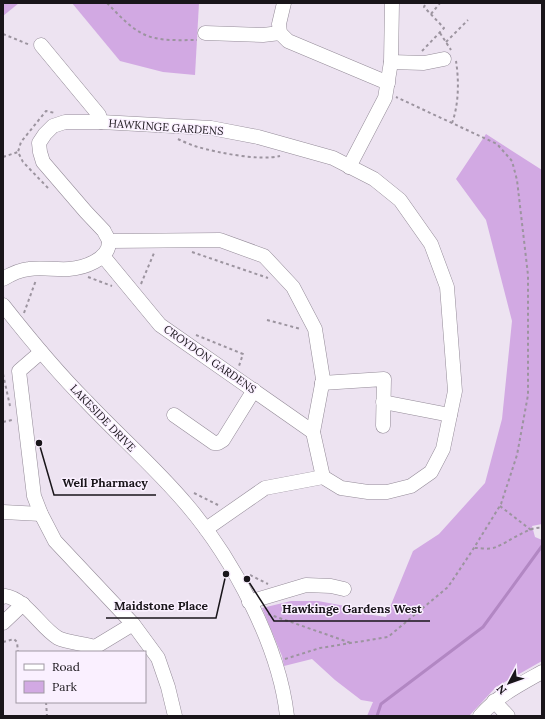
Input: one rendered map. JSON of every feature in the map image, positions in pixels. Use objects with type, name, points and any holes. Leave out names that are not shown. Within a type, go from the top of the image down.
[{"type":"street","points":[[284,3],[279,24],[280,33],[288,42],[387,88]]},
{"type":"street","points":[[349,168],[385,98],[391,62],[392,3]]},
{"type":"street","points":[[206,33],[263,35],[280,33]]},
{"type":"street","points":[[41,45],[99,114],[101,122]]},
{"type":"street","points":[[391,62],[424,63],[449,57]]},
{"type":"street","name":"HAWKINGE GARDENS","points":[[109,241],[104,231],[43,162],[39,143],[53,126],[65,122],[101,122],[219,130],[258,137],[333,158],[349,168],[374,179],[400,200],[431,244],[447,287],[455,391],[443,449],[431,472],[411,486],[387,492],[368,492],[341,488],[323,477]]},
{"type":"street","points":[[3,278],[28,269],[81,267],[94,262],[103,256],[108,248],[109,241],[220,240],[264,256],[295,289],[315,329],[323,380],[313,432],[323,477],[264,488],[206,528]]},
{"type":"street","name":"CROYDON GARDENS","points":[[103,256],[160,325],[313,432]]},
{"type":"street","name":"LAKESIDE DRIVE","points":[[3,305],[41,352],[86,402],[169,484],[206,528],[231,567],[251,605],[275,664],[287,716]]},
{"type":"street","points":[[41,352],[19,371],[34,496],[41,514],[55,541],[133,624],[158,658],[168,687],[175,716]]},
{"type":"street","points":[[322,383],[384,378],[383,426]]},
{"type":"street","points":[[174,415],[214,443],[218,443],[223,440],[254,390]]},
{"type":"street","points":[[383,402],[450,415]]},
{"type":"street","points":[[3,512],[41,514]]},
{"type":"street","points":[[251,605],[285,591],[306,585],[344,588]]},
{"type":"street","points":[[3,597],[13,597],[23,604],[40,623],[59,638],[95,649],[133,624]]},
{"type":"street","points":[[3,623],[23,604]]},
{"type":"street","points":[[480,716],[494,701],[542,672]]},
{"type":"street","points":[[494,701],[508,716]]},
{"type":"path","points":[[107,3],[130,26],[155,38],[207,40],[206,33]]},
{"type":"path","points":[[412,63],[423,58],[421,50],[444,28],[424,7],[426,3]]},
{"type":"path","points":[[431,14],[440,3]]},
{"type":"path","points":[[446,42],[468,20]]},
{"type":"path","points":[[440,33],[446,42],[449,57],[458,77],[455,116],[452,123]]},
{"type":"path","points":[[3,34],[31,46],[41,45]]},
{"type":"path","points":[[275,664],[291,656],[320,648],[388,638],[448,587],[500,506],[517,455],[528,395],[528,275],[517,180],[512,161],[497,144],[452,123],[387,88]]},
{"type":"path","points":[[176,138],[196,147],[219,152],[270,158],[282,156]]},
{"type":"path","points":[[3,157],[18,152]]},
{"type":"path","points":[[74,268],[79,273],[114,287],[132,292],[158,241]]},
{"type":"path","points":[[189,251],[268,278]]},
{"type":"path","points":[[20,326],[40,269]]},
{"type":"path","points":[[267,320],[316,334]]},
{"type":"path","points":[[195,334],[243,354],[235,376]]},
{"type":"path","points":[[3,422],[12,420]]},
{"type":"path","points":[[190,492],[231,511]]},
{"type":"path","points":[[500,506],[532,530]]},
{"type":"path","points":[[474,548],[495,548],[538,527],[542,528]]},
{"type":"path","points":[[231,567],[285,591]]},
{"type":"path","points":[[251,605],[352,644]]},
{"type":"path","points":[[3,642],[14,639],[17,642],[18,651]]},
{"type":"path","points":[[46,703],[47,716]]},
{"type":"green space","points":[[3,3],[19,3],[3,16]]},
{"type":"green space","points":[[72,3],[199,3],[195,75],[163,72],[120,61]]},
{"type":"green space","points":[[486,134],[542,170],[542,524],[532,526],[535,537],[542,540],[542,661],[496,687],[469,716],[367,716],[373,702],[361,700],[335,680],[312,659],[284,666],[282,656],[262,608],[291,601],[318,601],[345,606],[366,614],[386,617],[413,551],[439,534],[485,483],[502,419],[512,321],[486,220],[456,179]]},
{"type":"waterway","points":[[377,716],[381,704],[483,627],[542,546]]},
{"type":"place","name":"Well Pharmacy","points":[[39,443]]},
{"type":"place","name":"Maidstone Place","points":[[226,574]]},
{"type":"place","name":"Hawkinge Gardens West","points":[[247,579]]}]
